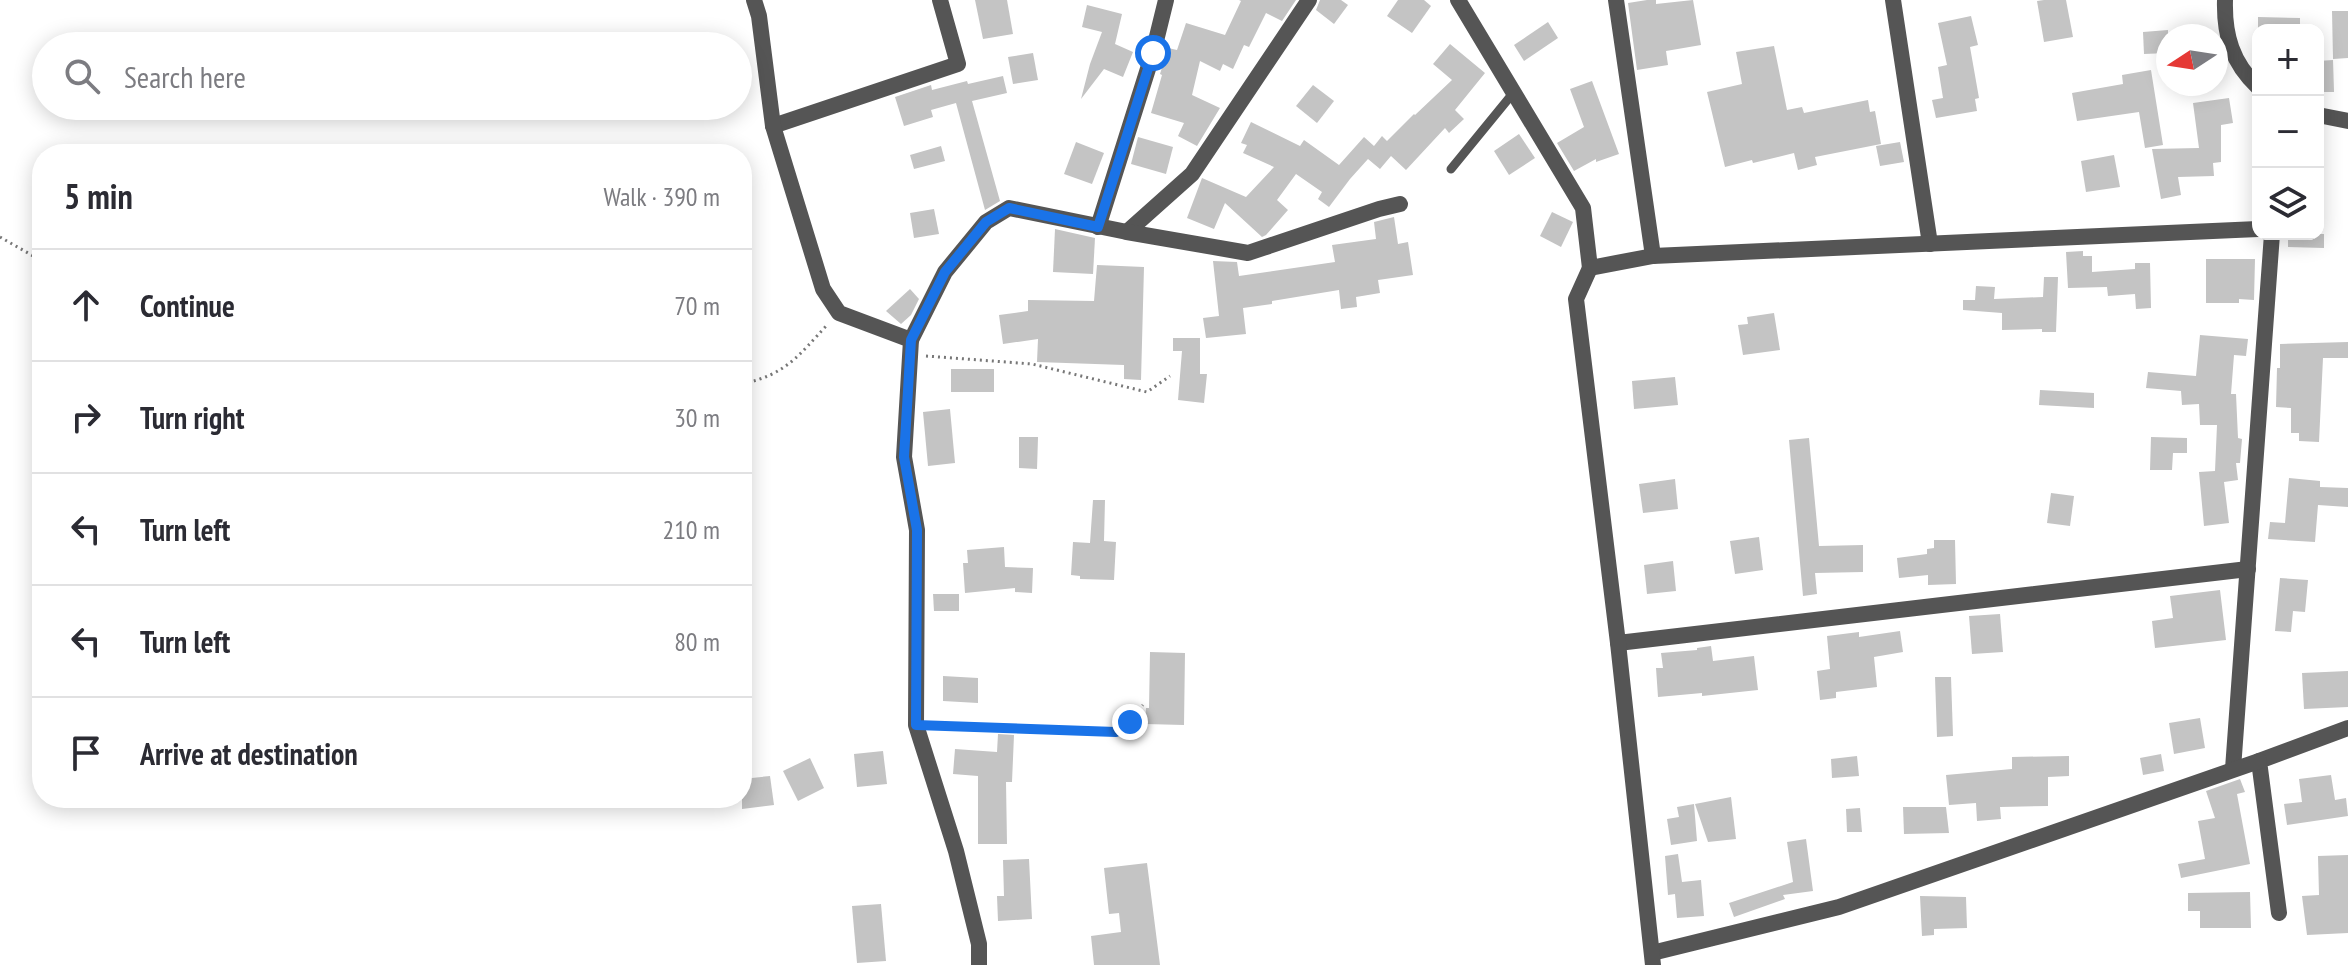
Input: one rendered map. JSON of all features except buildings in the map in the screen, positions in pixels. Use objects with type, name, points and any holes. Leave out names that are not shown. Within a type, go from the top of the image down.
[{"type":"street","points":[[754,0],[759,16],[773,126],[823,289],[839,313],[911,347]]},
{"type":"street","points":[[773,126],[958,64],[940,0]]},
{"type":"street","points":[[1098,227],[1153,53],[1166,0]]},
{"type":"street","points":[[1127,232],[1192,174],[1309,0]]},
{"type":"street","points":[[1458,0],[1583,208],[1590,268],[1576,299],[1652,959],[1839,907],[2348,728]]},
{"type":"street","points":[[1616,0],[1653,256]]},
{"type":"street","points":[[1893,0],[1930,244]]},
{"type":"street","points":[[2225,0],[2230,50],[2252,82]]},
{"type":"street","points":[[2324,116],[2348,121]]},
{"type":"street","points":[[979,965],[979,944],[956,851],[916,725],[917,530],[904,457],[911,347],[945,272],[986,222],[1009,208],[1248,253],[1400,204]]},
{"type":"street","points":[[1590,268],[1653,256],[2252,229]]},
{"type":"street","points":[[2233,769],[2272,240]]},
{"type":"street","points":[[1618,643],[2248,569]]},
{"type":"street","points":[[2259,761],[2279,913]]},
{"type":"lane","points":[[1451,169],[1514,92]]},
{"type":"path","points":[[0,237],[32,255]]},
{"type":"path","points":[[752,382],[787,368],[839,313]]},
{"type":"path","points":[[911,347],[1032,364],[1147,392],[1170,376]]},
{"type":"path","points":[[916,725],[1116,732],[1130,722],[1143,705]]},
{"type":"route","points":[[1130,722],[1116,732],[916,725],[917,530],[904,457],[911,340],[945,272],[986,222],[1009,208],[1098,227],[1153,53]]}]
